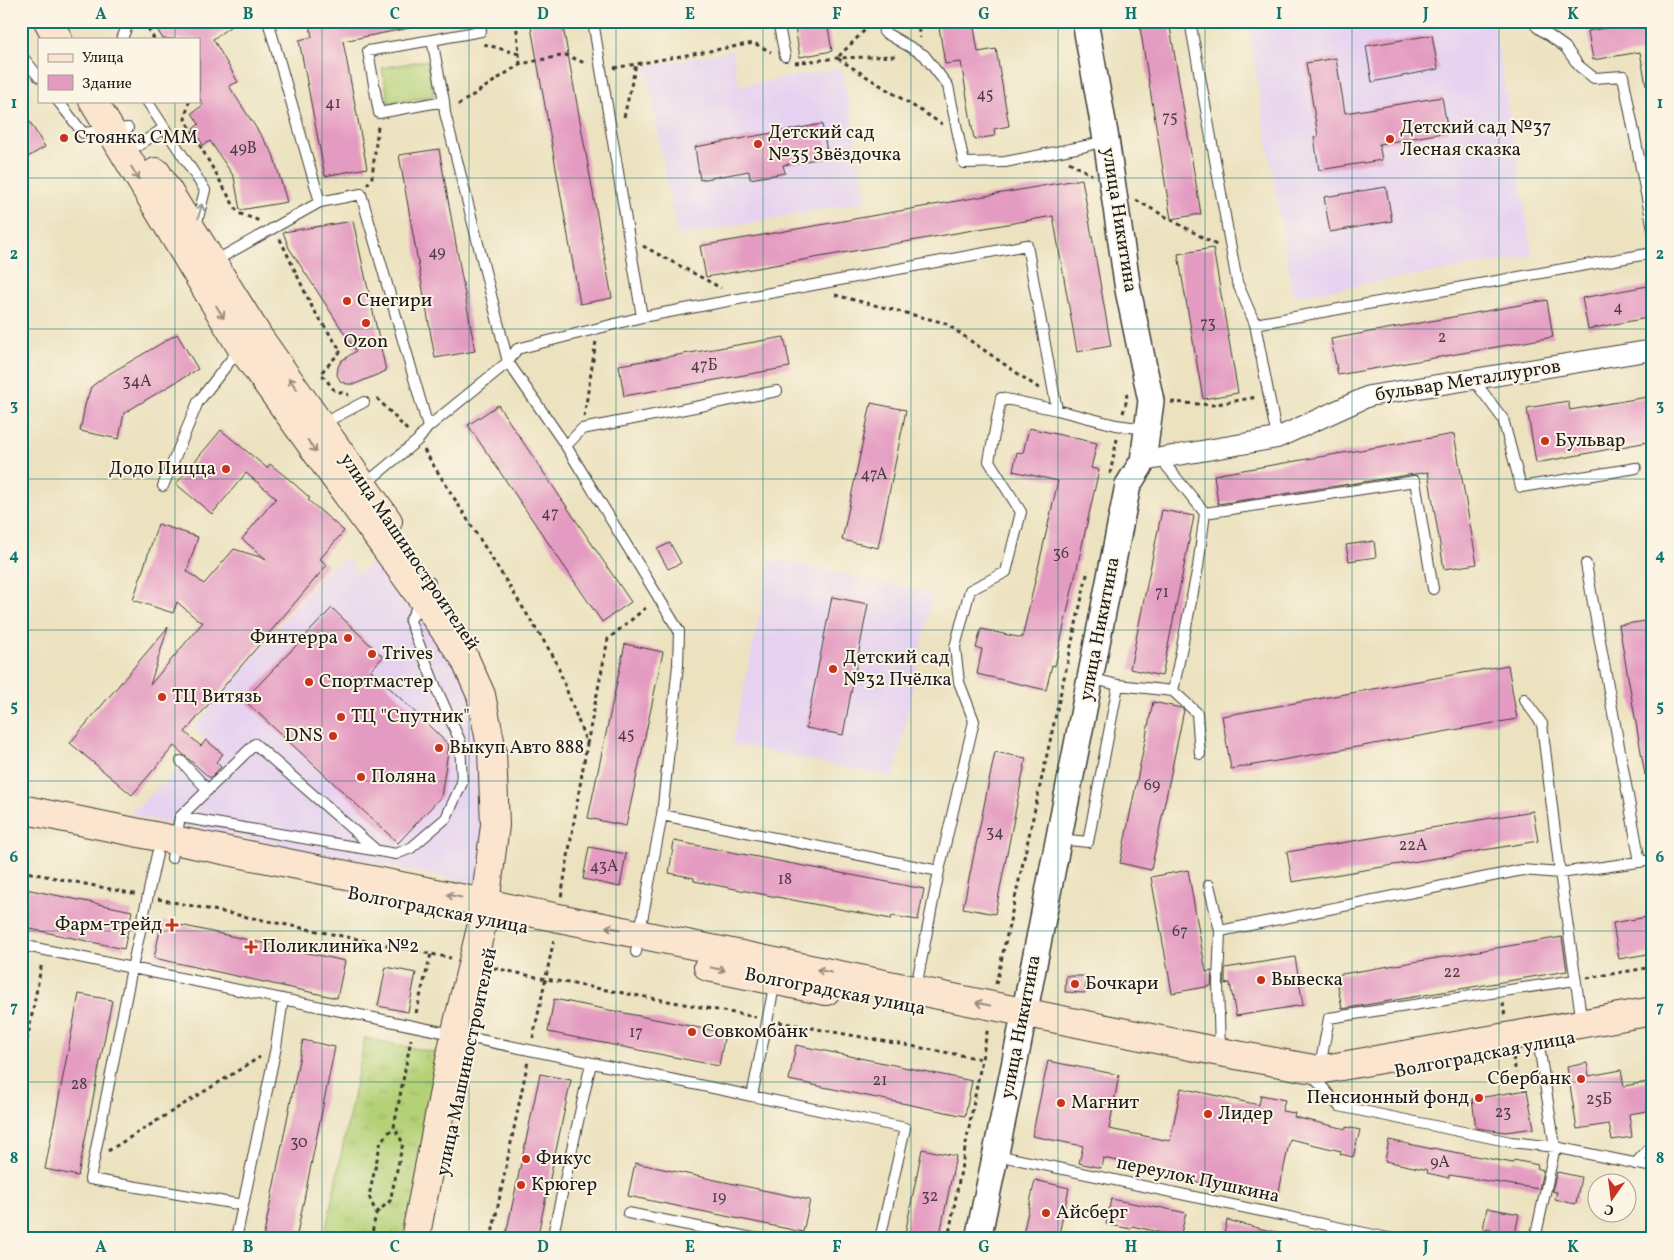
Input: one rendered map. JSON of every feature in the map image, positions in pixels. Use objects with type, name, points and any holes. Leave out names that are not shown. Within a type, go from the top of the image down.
[{"type":"main road","points":[[48,21],[57,38]]},
{"type":"main road","points":[[69,21],[77,38]]},
{"type":"main road","points":[[94,102],[125,135],[250,341],[426,590]]},
{"type":"main road","name":"улица Машиностроителей","points":[[111,102],[125,135],[213,262],[250,341],[322,424],[364,485],[426,590],[477,651],[494,697],[509,764],[509,832],[464,1036],[430,1239]]},
{"type":"main road","points":[[21,808],[171,842]]},
{"type":"main road","name":"Волгоградская улица","points":[[21,826],[171,842],[491,913],[638,943],[775,981],[914,998],[1022,1020],[1060,1034],[1221,1067],[1357,1078],[1537,1038],[1653,1024]]},
{"type":"main road","points":[[638,943],[914,998]]},
{"type":"main road","points":[[1537,1038],[1582,1024],[1653,1011]]},
{"type":"main road","points":[[1022,1020],[1220,1052],[1318,1076]]},
{"type":"main road","points":[[415,1239],[464,1036]]},
{"type":"street","name":"улица Никитина","points":[[978,1239],[1128,485],[1152,460],[1146,429],[1151,401],[1128,290],[1103,186],[1096,143],[1086,21]]},
{"type":"street","name":"бульвар Металлургов","points":[[1152,460],[1277,438],[1369,396],[1653,350]]},
{"type":"lane","points":[[122,38],[129,21]]},
{"type":"lane","points":[[268,21],[320,202]]},
{"type":"lane","points":[[444,101],[379,113],[368,51],[481,32],[479,21]]},
{"type":"lane","points":[[594,21],[642,317]]},
{"type":"lane","points":[[778,21],[787,59]]},
{"type":"lane","points":[[882,21],[884,32],[924,55],[948,86],[964,162],[1005,162],[1096,143]]},
{"type":"lane","points":[[1190,21],[1237,282],[1255,324],[1277,438]]},
{"type":"lane","points":[[1532,21],[1537,27],[1565,47],[1579,66],[1594,78],[1623,76],[1653,229]]},
{"type":"lane","points":[[432,40],[445,113],[508,362],[566,446],[678,631],[678,665],[662,816],[638,943]]},
{"type":"lane","points":[[21,55],[38,76]]},
{"type":"lane","points":[[59,102],[83,133],[125,135],[164,128]]},
{"type":"lane","points":[[148,102],[205,190],[194,232]]},
{"type":"lane","points":[[213,262],[320,202],[362,194],[428,427]]},
{"type":"lane","points":[[364,485],[418,440],[428,427],[508,362],[517,349],[642,317],[1027,245],[1057,410]]},
{"type":"lane","points":[[1255,324],[1653,253]]},
{"type":"lane","points":[[163,486],[198,402],[250,341]]},
{"type":"lane","points":[[1473,379],[1503,418],[1521,487],[1636,468]]},
{"type":"lane","points":[[566,446],[582,429],[777,391]]},
{"type":"lane","points":[[914,998],[939,871],[974,721],[959,682],[956,647],[970,590],[1006,572],[1021,512],[989,461],[1001,398],[1120,426],[1146,429]]},
{"type":"lane","points":[[322,424],[364,402]]},
{"type":"lane","points":[[1152,460],[1205,513]]},
{"type":"lane","points":[[1205,513],[1415,481],[1433,588]]},
{"type":"lane","points":[[1173,691],[1198,566],[1205,513]]},
{"type":"lane","points":[[1586,564],[1640,862]]},
{"type":"lane","points":[[171,842],[376,851],[396,854],[411,848],[446,818],[462,783],[460,741],[434,683],[410,622],[426,590]]},
{"type":"lane","points":[[1090,678],[1118,685],[1173,691],[1197,713],[1200,754]]},
{"type":"lane","points":[[1058,839],[1088,842],[1118,685]]},
{"type":"lane","points":[[1524,699],[1542,724],[1560,873],[1582,1024]]},
{"type":"lane","points":[[243,1205],[90,1179],[132,968],[149,897],[171,842],[208,790],[255,744],[376,851]]},
{"type":"lane","points":[[181,761],[208,790]]},
{"type":"lane","points":[[662,816],[939,871]]},
{"type":"lane","points":[[1220,931],[1522,870],[1560,873],[1653,860]]},
{"type":"lane","points":[[1209,885],[1220,931],[1218,992],[1220,1052]]},
{"type":"lane","points":[[21,945],[905,1128],[880,1239]]},
{"type":"lane","points":[[1575,980],[1329,1018],[1318,1076],[1339,1106],[1511,1142],[1555,1147],[1653,1167]]},
{"type":"lane","points":[[752,1096],[775,981]]},
{"type":"lane","points":[[236,1239],[276,1048],[283,999]]},
{"type":"lane","points":[[1535,1239],[1555,1147],[1537,1038]]},
{"type":"lane","points":[[552,1239],[590,1063]]},
{"type":"lane","points":[[1635,1164],[1653,1144]]},
{"type":"lane","name":"переулок Пушкина","points":[[995,1155],[1393,1239]]},
{"type":"lane","points":[[628,1213],[758,1239]]},
{"type":"path","points":[[148,21],[147,26],[153,38]]},
{"type":"path","points":[[512,21],[516,22],[520,64]]},
{"type":"path","points":[[836,58],[874,21]]},
{"type":"path","points":[[787,59],[924,55],[917,21]]},
{"type":"path","points":[[456,36],[519,54]]},
{"type":"path","points":[[445,113],[520,64],[566,55],[601,70],[754,43],[773,53]]},
{"type":"path","points":[[836,58],[958,133]]},
{"type":"path","points":[[615,152],[636,64]]},
{"type":"path","points":[[189,102],[185,119],[238,213],[274,227],[313,309],[341,352],[321,372],[334,390],[349,395],[358,391]]},
{"type":"path","points":[[362,194],[372,176],[377,126],[386,124]]},
{"type":"path","points":[[1091,175],[1096,143]]},
{"type":"path","points":[[1051,152],[1091,175],[1103,186],[1231,253]]},
{"type":"path","points":[[1091,175],[1103,186]]},
{"type":"path","points":[[629,239],[742,299]]},
{"type":"path","points":[[805,287],[945,323],[1055,399]]},
{"type":"path","points":[[582,429],[598,328]]},
{"type":"path","points":[[1110,474],[1127,399],[1125,389]]},
{"type":"path","points":[[373,394],[418,440],[555,659],[587,744]]},
{"type":"path","points":[[1151,401],[1212,405],[1269,395]]},
{"type":"path","points":[[948,1239],[990,1014],[1090,561]]},
{"type":"path","points":[[491,1239],[546,979],[587,744],[608,639],[658,598]]},
{"type":"path","points":[[21,871],[546,979],[982,1059]]},
{"type":"path","points":[[21,1072],[45,950]]},
{"type":"path","points":[[371,1239],[376,1213],[370,1196],[371,1187],[381,1142],[394,1128],[413,1027],[431,954]]},
{"type":"path","points":[[95,1159],[276,1048]]},
{"type":"path","points":[[376,1213],[390,1201],[403,1143],[394,1128]]},
{"type":"shaded area","name":"Детский сад №37 Лесная сказка","points":[[1247,21],[1494,21],[1533,256],[1293,296]]},
{"type":"shaded area","name":"Детский сад №35 Звёздочка","points":[[733,51],[739,86],[842,68],[867,201],[677,236],[646,66]]},
{"type":"shaded area","points":[[349,558],[357,575],[378,559],[438,627],[474,698],[487,764],[479,884],[129,815],[206,743],[194,727],[325,571]]},
{"type":"shaded area","name":"Детский сад №32 Пчёлка","points":[[771,559],[933,593],[894,778],[732,744]]},
{"type":"green space","points":[[427,60],[434,96],[389,103],[382,68]]},
{"type":"green space","points":[[365,1038],[452,1056],[415,1239],[324,1239]]},
{"type":"building","points":[[152,21],[238,21],[213,39],[238,82],[229,86],[273,154],[287,202],[240,210],[234,177],[210,141],[203,145],[193,129],[199,124],[192,113],[203,105],[200,100],[200,38],[162,38]]},
{"type":"building","points":[[309,21],[409,21],[409,28],[343,41],[367,168],[325,176],[299,40],[312,37]]},
{"type":"building","points":[[530,21],[562,21],[612,298],[580,304]]},
{"type":"building","points":[[794,21],[827,21],[832,51],[800,57]]},
{"type":"building","points":[[938,21],[973,21],[978,52],[996,49],[1009,126],[994,129],[995,136],[974,139],[961,62],[945,64]]},
{"type":"building","points":[[1139,21],[1169,21],[1201,214],[1171,219]]},
{"type":"building","points":[[1643,21],[1653,21],[1653,85],[1646,85],[1640,52],[1593,60],[1588,31]]},
{"type":"building","points":[[1432,35],[1438,69],[1372,82],[1366,46]]},
{"type":"building","points":[[1336,58],[1345,113],[1442,97],[1448,132],[1379,144],[1382,160],[1319,170],[1314,137],[1318,136],[1306,63]]},
{"type":"building","points":[[21,107],[45,147],[21,161]]},
{"type":"building","points":[[822,124],[828,157],[783,165],[785,173],[750,179],[749,171],[700,180],[695,147]]},
{"type":"building","points":[[439,149],[475,351],[435,358],[399,155]]},
{"type":"building","points":[[1082,179],[1111,346],[1077,352],[1053,216],[706,277],[700,246]]},
{"type":"building","points":[[1386,187],[1392,221],[1330,232],[1324,197]]},
{"type":"building","name":"Снегири","points":[[353,221],[386,371],[355,384],[347,384],[341,382],[337,375],[338,367],[341,361],[356,351],[289,248],[283,232]]},
{"type":"building","points":[[1213,248],[1238,393],[1203,399],[1178,254]]},
{"type":"building","points":[[1653,285],[1653,317],[1588,329],[1582,298]]},
{"type":"building","points":[[1547,300],[1553,337],[1338,375],[1331,339]]},
{"type":"building","points":[[177,334],[198,369],[124,413],[119,439],[80,431],[91,387],[104,377]]},
{"type":"building","points":[[784,337],[790,367],[624,396],[619,365]]},
{"type":"building","points":[[1653,396],[1653,441],[1536,463],[1527,408],[1568,401],[1570,410]]},
{"type":"building","points":[[871,403],[906,410],[878,548],[842,540]]},
{"type":"building","points":[[498,405],[631,602],[602,622],[468,425]]},
{"type":"building","points":[[1029,428],[1097,443],[1091,468],[1099,470],[1055,666],[1052,665],[1046,690],[977,674],[982,649],[976,648],[981,629],[1022,638],[1058,481],[1013,471],[1017,452],[1023,453]]},
{"type":"building","name":"ТЦ Витязь","points":[[221,430],[267,468],[270,464],[291,481],[310,498],[308,500],[344,531],[320,559],[327,565],[185,732],[201,746],[206,740],[223,754],[216,762],[221,767],[210,778],[174,746],[132,795],[70,743],[168,627],[150,685],[203,622],[199,621],[177,602],[173,613],[133,600],[158,524],[198,537],[187,571],[204,584],[234,549],[266,559],[242,539],[276,498],[246,473],[212,514],[176,484]]},
{"type":"building","points":[[1454,434],[1477,564],[1444,569],[1428,472],[1218,504],[1214,475]]},
{"type":"building","points":[[1162,510],[1194,516],[1162,676],[1130,669]]},
{"type":"building","points":[[1374,541],[1376,557],[1349,561],[1346,545]]},
{"type":"building","points":[[670,543],[681,563],[668,569],[657,549]]},
{"type":"building","points":[[832,597],[868,604],[843,735],[806,728]]},
{"type":"building","name":"ТЦ \"Спутник\"","points":[[332,608],[383,657],[371,670],[449,745],[441,797],[398,843],[244,700]]},
{"type":"building","points":[[1653,620],[1653,775],[1645,775],[1619,625]]},
{"type":"building","points":[[625,644],[663,652],[626,826],[588,818]]},
{"type":"building","points":[[1508,665],[1517,719],[1231,769],[1222,716]]},
{"type":"building","points":[[1153,702],[1184,710],[1151,870],[1120,863]]},
{"type":"building","points":[[995,752],[1026,758],[995,914],[963,908]]},
{"type":"building","points":[[1533,811],[1538,841],[1292,882],[1287,852]]},
{"type":"building","points":[[674,841],[924,889],[918,920],[892,916],[891,919],[694,881],[694,878],[669,873]]},
{"type":"building","points":[[589,847],[626,854],[620,887],[583,879]]},
{"type":"building","points":[[1188,870],[1206,972],[1212,971],[1211,986],[1172,993],[1151,877]]},
{"type":"building","points":[[21,888],[132,911],[124,949],[21,927]]},
{"type":"building","points":[[1653,916],[1653,953],[1619,959],[1613,923]]},
{"type":"building","points":[[162,921],[345,961],[337,998],[154,958]]},
{"type":"building","points":[[1562,937],[1567,971],[1342,1009],[1336,975]]},
{"type":"building","points":[[1295,957],[1303,1005],[1236,1016],[1230,983],[1225,984],[1225,968]]},
{"type":"building","points":[[386,967],[416,973],[408,1012],[378,1006]]},
{"type":"building","name":"Бочкари","points":[[1066,976],[1086,976],[1085,993],[1065,992]]},
{"type":"building","points":[[79,994],[112,1000],[78,1176],[45,1169]]},
{"type":"building","points":[[554,999],[725,1033],[719,1066],[548,1032]]},
{"type":"building","points":[[303,1040],[335,1047],[296,1239],[263,1239]]},
{"type":"building","points":[[796,1045],[972,1081],[965,1116],[789,1080]]},
{"type":"building","points":[[1048,1061],[1119,1075],[1109,1129],[1170,1141],[1181,1088],[1259,1105],[1261,1095],[1285,1100],[1282,1111],[1295,1113],[1294,1117],[1346,1129],[1346,1127],[1360,1130],[1353,1157],[1340,1154],[1341,1151],[1290,1139],[1278,1196],[1219,1183],[1218,1186],[1163,1175],[1164,1170],[1103,1158],[1101,1168],[1079,1163],[1083,1146],[1032,1136]]},
{"type":"building","points":[[1587,1063],[1589,1076],[1621,1070],[1624,1086],[1653,1081],[1653,1110],[1629,1114],[1632,1137],[1612,1140],[1609,1124],[1577,1129],[1567,1067]]},
{"type":"building","points":[[540,1074],[571,1080],[537,1239],[505,1239]]},
{"type":"building","points":[[1527,1090],[1534,1128],[1506,1132],[1476,1128],[1472,1099]]},
{"type":"building","points":[[1389,1140],[1513,1163],[1514,1160],[1538,1165],[1537,1168],[1543,1170],[1539,1189],[1449,1175],[1449,1178],[1427,1173],[1428,1170],[1385,1161]]},
{"type":"building","points":[[922,1149],[956,1156],[939,1239],[904,1239]]},
{"type":"building","points":[[635,1163],[810,1200],[803,1232],[628,1196]]},
{"type":"building","points":[[1557,1172],[1581,1177],[1576,1204],[1555,1200],[1557,1192],[1552,1191]]},
{"type":"building","name":"Айсберг","points":[[1035,1180],[1069,1188],[1058,1239],[1022,1239]]},
{"type":"building","points":[[1111,1199],[1186,1213],[1180,1237],[1132,1226],[1131,1229],[1106,1224]]},
{"type":"building","points":[[1487,1208],[1519,1214],[1514,1239],[1490,1239],[1492,1230],[1483,1229]]},
{"type":"building","points":[[1227,1220],[1282,1234],[1281,1239],[1223,1239]]},
{"type":"place","name":"Стоянка СММ","points":[[64,138]]},
{"type":"place","name":"Детский сад №37 Лесная сказка","points":[[1390,139]]},
{"type":"place","name":"Детский сад №35 Звёздочка","points":[[758,144]]},
{"type":"place","name":"Снегири","points":[[347,301]]},
{"type":"place","name":"Ozon","points":[[366,323]]},
{"type":"place","name":"Бульвар","points":[[1545,441]]},
{"type":"place","name":"Додо Пицца","points":[[226,469]]},
{"type":"place","name":"Финтерра","points":[[348,638]]},
{"type":"place","name":"Trives","points":[[372,654]]},
{"type":"place","name":"Детский сад №32 Пчёлка","points":[[833,669]]},
{"type":"place","name":"Спортмастер","points":[[309,682]]},
{"type":"place","name":"ТЦ Витязь","points":[[162,697]]},
{"type":"place","name":"ТЦ \"Спутник\"","points":[[341,717]]},
{"type":"place","name":"DNS","points":[[333,736]]},
{"type":"place","name":"Выкуп Авто 888","points":[[439,748]]},
{"type":"place","name":"Поляна","points":[[361,777]]},
{"type":"place","name":"Фарм-трейд","points":[[172,925]]},
{"type":"place","name":"Поликлиника №2","points":[[251,947]]},
{"type":"place","name":"Вывеска","points":[[1261,980]]},
{"type":"place","name":"Бочкари","points":[[1075,984]]},
{"type":"place","name":"Совкомбанк","points":[[692,1032]]},
{"type":"place","name":"Сбербанк","points":[[1581,1079]]},
{"type":"place","name":"Пенсионный фонд","points":[[1479,1098]]},
{"type":"place","name":"Магнит","points":[[1061,1103]]},
{"type":"place","name":"Лидер","points":[[1208,1114]]},
{"type":"place","name":"Фикус","points":[[526,1159]]},
{"type":"place","name":"Крюгер","points":[[521,1185]]},
{"type":"place","name":"Айсберг","points":[[1046,1213]]}]
